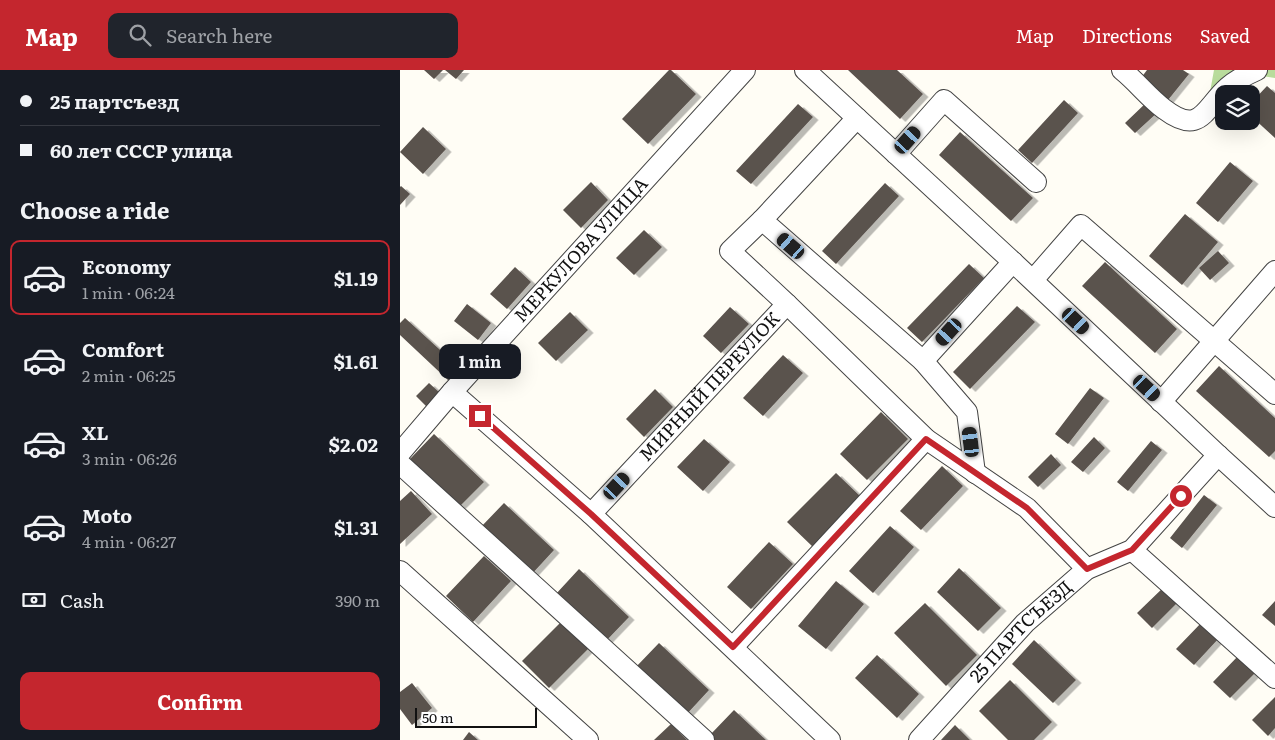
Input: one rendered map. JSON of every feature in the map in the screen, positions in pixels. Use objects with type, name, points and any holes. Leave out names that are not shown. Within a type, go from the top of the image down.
[{"type":"street","name":"МЕРКУЛОВА УЛИЦА","points":[[400,453],[452,392],[745,70]]},
{"type":"street","points":[[805,70],[1275,507]]},
{"type":"street","points":[[1122,70],[1165,110],[1185,121],[1197,120],[1228,87],[1257,70]]},
{"type":"street","points":[[896,154],[944,100],[1036,182]]},
{"type":"street","points":[[858,118],[762,220],[730,251],[926,439],[1027,508],[1087,569]]},
{"type":"street","points":[[762,220],[923,360],[967,412],[975,473]]},
{"type":"street","points":[[1033,280],[1081,225],[1275,394]]},
{"type":"street","points":[[923,360],[1013,262]]},
{"type":"street","points":[[1162,402],[1275,271]]},
{"type":"street","name":"МИРНЫЙ ПЕРЕУЛОК","points":[[591,514],[787,304]]},
{"type":"street","points":[[452,392],[591,514],[830,740]]},
{"type":"street","points":[[733,647],[926,439]]},
{"type":"street","name":"25 ПАРТСЪЕЗД","points":[[919,740],[1025,623],[1087,569],[1132,550],[1218,455]]},
{"type":"street","points":[[400,464],[704,740]]},
{"type":"street","points":[[1132,550],[1275,678]]},
{"type":"street","points":[[400,571],[588,740]]},
{"type":"green space","points":[[1214,70],[1275,70],[1275,78],[1254,75],[1228,85],[1215,85],[1215,90],[1210,92]]},
{"type":"building","points":[[424,70],[443,70],[434,79]]},
{"type":"building","points":[[445,70],[464,70],[456,79]]},
{"type":"building","points":[[669,70],[696,94],[648,144],[622,119]]},
{"type":"building","points":[[848,70],[897,70],[923,94],[900,119]]},
{"type":"building","points":[[1147,70],[1183,70],[1189,74],[1168,100],[1141,78]]},
{"type":"building","points":[[1267,86],[1275,93],[1275,138],[1260,124],[1260,93]]},
{"type":"building","points":[[1064,100],[1078,113],[1032,163],[1018,150]]},
{"type":"building","points":[[1148,101],[1158,112],[1135,133],[1125,123]]},
{"type":"building","points":[[798,104],[813,117],[751,184],[736,171]]},
{"type":"building","points":[[423,127],[446,149],[423,174],[400,152]]},
{"type":"building","points":[[960,132],[1033,198],[1011,221],[939,155]]},
{"type":"building","points":[[1230,162],[1253,181],[1218,222],[1196,203]]},
{"type":"building","points":[[591,182],[608,200],[581,228],[563,210]]},
{"type":"building","points":[[885,183],[899,196],[836,264],[822,251]]},
{"type":"building","points":[[400,187],[410,194],[400,205]]},
{"type":"building","points":[[1185,214],[1218,242],[1182,285],[1149,256]]},
{"type":"building","points":[[644,230],[662,247],[634,275],[616,258]]},
{"type":"building","points":[[1218,251],[1229,263],[1210,280],[1199,268]]},
{"type":"building","points":[[1105,262],[1177,329],[1155,353],[1082,286]]},
{"type":"building","points":[[969,264],[984,278],[922,342],[907,328]]},
{"type":"building","points":[[515,267],[531,282],[507,309],[490,294]]},
{"type":"building","points":[[467,304],[491,323],[478,340],[454,321]]},
{"type":"building","points":[[1017,306],[1035,322],[970,389],[953,372]]},
{"type":"building","points":[[730,307],[749,324],[721,353],[703,336]]},
{"type":"building","points":[[570,312],[588,330],[556,361],[538,343]]},
{"type":"building","points":[[405,318],[461,369],[449,381],[400,335],[400,323]]},
{"type":"building","points":[[783,355],[803,373],[763,416],[743,398]]},
{"type":"building","points":[[1219,366],[1275,418],[1275,451],[1269,457],[1196,391]]},
{"type":"building","points":[[429,383],[440,393],[427,407],[416,396]]},
{"type":"building","points":[[1090,388],[1104,398],[1068,444],[1055,434]]},
{"type":"building","points":[[655,389],[673,407],[644,437],[626,419]]},
{"type":"building","points":[[881,412],[908,439],[867,480],[840,454]]},
{"type":"building","points":[[434,434],[484,482],[459,507],[409,460]]},
{"type":"building","points":[[1094,437],[1105,448],[1083,472],[1071,462]]},
{"type":"building","points":[[704,439],[730,462],[703,491],[677,467]]},
{"type":"building","points":[[1151,441],[1162,450],[1128,491],[1117,482]]},
{"type":"building","points":[[1051,454],[1061,465],[1038,487],[1028,477]]},
{"type":"building","points":[[942,466],[963,486],[921,530],[900,511]]},
{"type":"building","points":[[836,473],[861,497],[813,547],[787,522]]},
{"type":"building","points":[[411,491],[432,514],[400,544],[400,501]]},
{"type":"building","points":[[1204,495],[1217,505],[1182,548],[1170,538]]},
{"type":"building","points":[[504,503],[554,550],[530,576],[480,528]]},
{"type":"building","points":[[890,526],[914,547],[873,593],[849,571]]},
{"type":"building","points":[[769,542],[793,564],[751,609],[727,587]]},
{"type":"building","points":[[484,556],[511,581],[473,622],[446,596]]},
{"type":"building","points":[[959,568],[1001,608],[978,631],[937,592]]},
{"type":"building","points":[[579,569],[629,617],[605,642],[555,595]]},
{"type":"building","points":[[836,581],[864,604],[826,649],[798,626]]},
{"type":"building","points":[[1166,585],[1180,600],[1152,628],[1137,613]]},
{"type":"building","points":[[1275,601],[1275,626],[1262,615]]},
{"type":"building","points":[[925,603],[977,655],[946,686],[894,633]]},
{"type":"building","points":[[1203,621],[1220,637],[1194,665],[1176,649]]},
{"type":"building","points":[[561,622],[588,649],[549,688],[522,661]]},
{"type":"building","points":[[1034,640],[1076,680],[1053,703],[1012,664]]},
{"type":"building","points":[[659,643],[709,690],[685,716],[635,668]]},
{"type":"building","points":[[1240,654],[1257,671],[1230,698],[1213,682]]},
{"type":"building","points":[[877,655],[919,694],[897,718],[855,678]]},
{"type":"building","points":[[1010,680],[1052,722],[1034,740],[1008,740],[979,711]]},
{"type":"building","points":[[412,683],[432,708],[412,725],[400,709],[400,692]]},
{"type":"building","points":[[1275,697],[1275,728],[1268,736],[1252,720]]},
{"type":"building","points":[[734,710],[766,740],[715,740],[710,735]]},
{"type":"building","points":[[671,724],[687,740],[654,740]]},
{"type":"building","points":[[955,725],[970,740],[941,740]]},
{"type":"building","points":[[469,732],[478,740],[463,740]]},
{"type":"route","points":[[480,416],[591,514],[733,647],[805,572],[926,439],[1027,508],[1087,569],[1132,550],[1181,496]]}]
